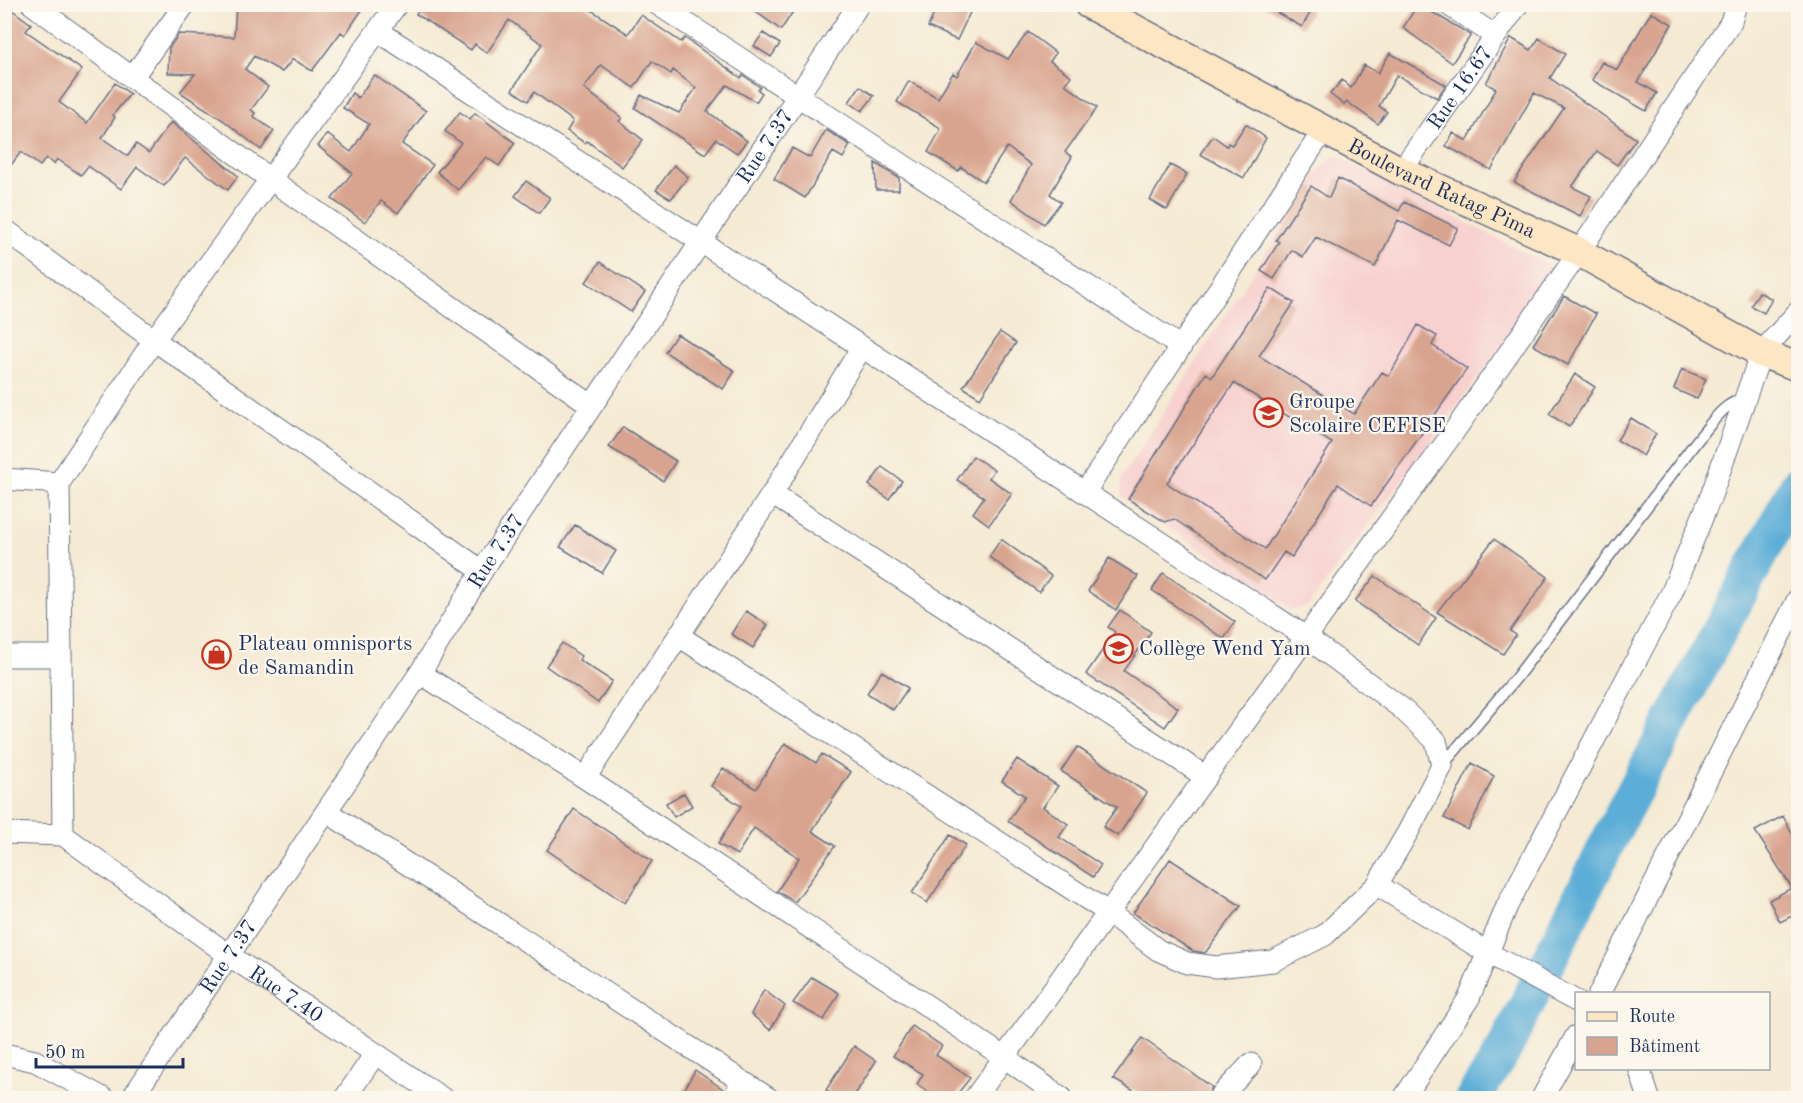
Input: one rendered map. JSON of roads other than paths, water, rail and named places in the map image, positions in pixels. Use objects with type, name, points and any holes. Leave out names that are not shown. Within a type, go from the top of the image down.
[{"type":"street","points":[[32,4],[270,179],[591,405]]},
{"type":"street","points":[[132,78],[185,4]]},
{"type":"street","points":[[4,833],[63,835],[59,483],[154,340],[397,4]]},
{"type":"street","points":[[657,4],[1181,347]]},
{"type":"street","name":"Rue 7.37","points":[[132,1098],[420,673],[482,571],[796,95],[859,4]]},
{"type":"street","points":[[1447,4],[1494,35]]},
{"type":"street","name":"Rue 16.67","points":[[1401,171],[1494,35],[1518,4]]},
{"type":"street","points":[[975,1098],[1306,638],[1579,252],[1731,22],[1736,4]]},
{"type":"street","name":"Boulevard Ratag Pima","points":[[1103,8],[1323,131],[1401,171],[1579,252],[1761,352],[1798,367]]},
{"type":"street","points":[[378,31],[1306,638],[1414,720],[1436,741],[1442,766],[1377,885],[1325,935],[1273,961],[1216,967],[1187,963],[1158,950],[1109,913],[679,636]]},
{"type":"street","points":[[1085,492],[1323,131]]},
{"type":"street","points":[[4,229],[154,340],[482,571]]},
{"type":"street","points":[[1404,1098],[1469,998],[1507,906],[1672,592],[1711,496],[1761,352],[1798,312]]},
{"type":"street","points":[[585,778],[772,494],[862,347]]},
{"type":"street","points":[[4,479],[59,483]]},
{"type":"street","points":[[772,494],[1206,777]]},
{"type":"street","points":[[1600,992],[1798,599]]},
{"type":"street","points":[[4,656],[61,656]]},
{"type":"street","points":[[420,673],[585,778],[1062,1098]]},
{"type":"street","points":[[327,812],[738,1090],[768,1098]]},
{"type":"street","name":"Rue 7.40","points":[[63,835],[230,956],[442,1098]]},
{"type":"street","points":[[1377,885],[1488,953],[1575,1000]]},
{"type":"street","points":[[1542,1098],[1575,1038]]},
{"type":"street","points":[[4,1054],[34,1061],[103,1098]]},
{"type":"street","points":[[345,1098],[375,1054]]},
{"type":"street","points":[[1219,1098],[1251,1065]]},
{"type":"street","points":[[1640,1070],[1649,1098]]},
{"type":"lane","points":[[1442,766],[1516,678],[1699,438],[1724,409],[1733,402],[1745,399]]},
{"type":"waterway","points":[[1473,1098],[1505,1048],[1624,810],[1798,484]]},
{"type":"place","name":"Groupe Scolaire CEFISE","points":[[1268,413]]},
{"type":"place","name":"Collège Wend Yam","points":[[1118,648]]},
{"type":"place","name":"Plateau omnisports de Samandin","points":[[217,655]]}]
